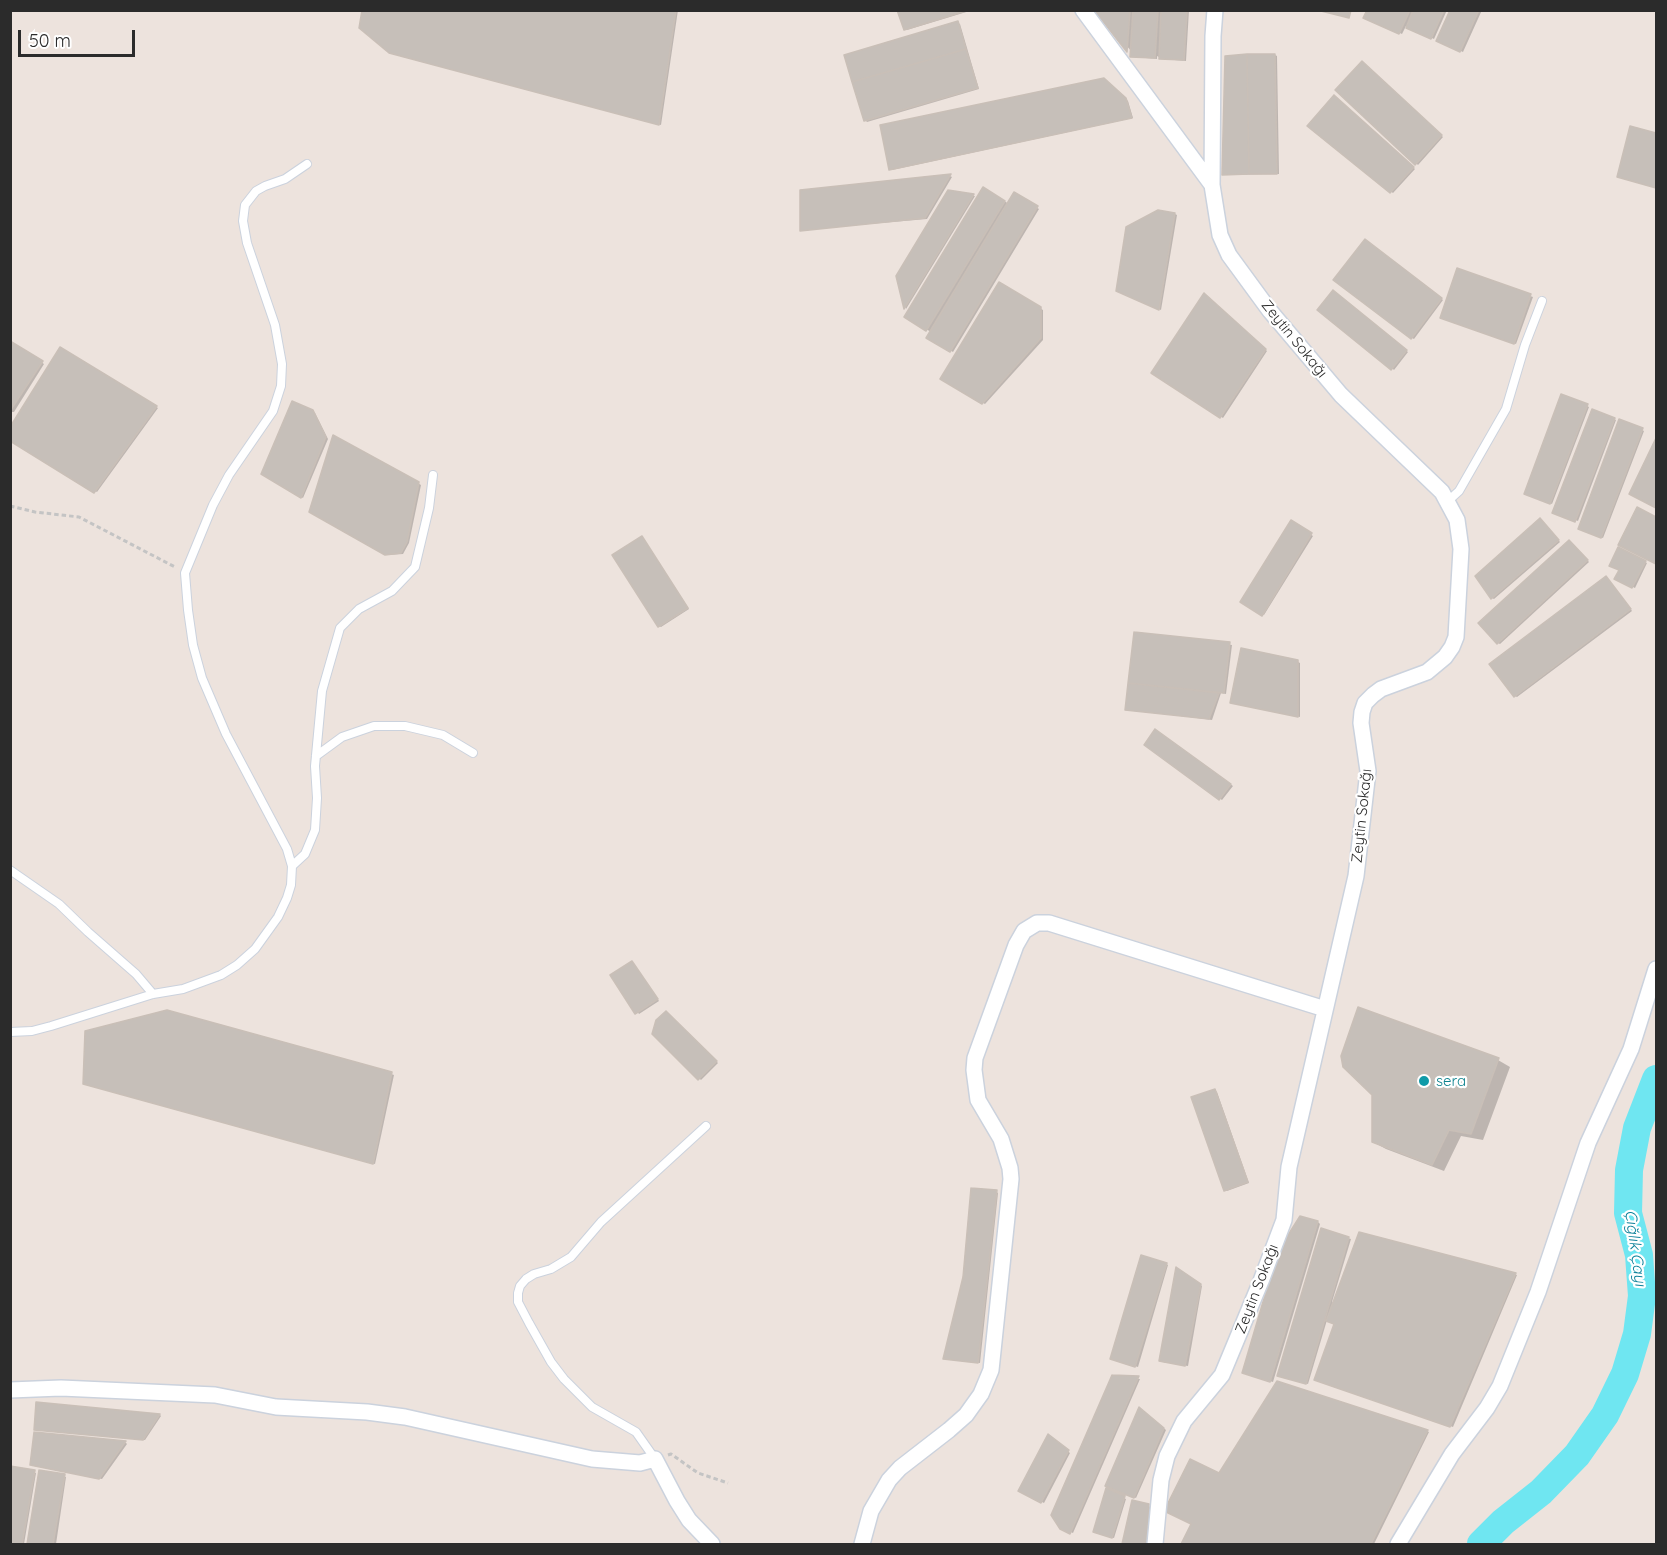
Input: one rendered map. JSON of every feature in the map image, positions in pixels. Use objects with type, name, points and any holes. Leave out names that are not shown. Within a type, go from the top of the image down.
[{"type":"street","points":[[1083,10],[1212,185]]},
{"type":"street","name":"Zeytin Sokağı","points":[[1155,1545],[1161,1480],[1167,1456],[1185,1421],[1222,1375],[1284,1220],[1289,1167],[1356,876],[1368,771],[1361,723],[1362,712],[1373,695],[1381,688],[1427,672],[1445,657],[1456,637],[1461,542],[1457,520],[1448,501],[1434,482],[1341,395],[1270,311],[1229,255],[1220,235],[1212,185],[1215,10]]},
{"type":"street","points":[[862,1545],[871,1511],[889,1480],[900,1468],[966,1415],[981,1394],[991,1370],[1011,1179],[1001,1139],[981,1109],[974,1070],[975,1058],[1016,945],[1024,931],[1037,923],[1050,923],[1326,1009]]},
{"type":"street","points":[[1398,1545],[1452,1454],[1487,1408],[1512,1360],[1538,1292],[1588,1143],[1631,1049],[1656,969]]},
{"type":"street","points":[[10,1390],[61,1388],[215,1395],[276,1407],[367,1412],[405,1417],[592,1459],[640,1463],[655,1460],[683,1511],[712,1545]]},
{"type":"lane","points":[[10,1032],[32,1031],[153,994],[204,983],[237,965],[255,949],[278,917],[291,885],[292,866],[281,836],[226,734],[202,678],[193,645],[185,573],[213,505],[230,475],[273,411],[281,386],[282,364],[275,325],[247,243],[243,221],[245,205],[256,191],[285,179],[307,164]]},
{"type":"lane","points":[[1448,501],[1459,491],[1506,409],[1525,345],[1542,301]]},
{"type":"lane","points":[[292,866],[305,854],[315,830],[316,756],[322,691],[340,628],[359,609],[392,591],[415,567],[429,508],[433,475]]},
{"type":"lane","points":[[316,756],[342,737],[374,726],[405,726],[443,735],[473,753]]},
{"type":"lane","points":[[10,870],[59,904],[136,974],[153,994]]},
{"type":"lane","points":[[655,1460],[636,1432],[592,1407],[564,1379],[551,1362],[529,1323],[518,1302],[518,1293],[526,1279],[551,1269],[571,1257],[601,1222],[706,1126]]},
{"type":"path","points":[[10,506],[35,512],[79,517],[185,573]]},
{"type":"path","points":[[655,1460],[671,1454],[698,1473],[728,1483]]},
{"type":"building","points":[[362,10],[676,10],[659,125],[389,53],[359,28]]},
{"type":"building","points":[[897,10],[969,10],[904,30]]},
{"type":"building","points":[[1094,10],[1130,10],[1127,52]]},
{"type":"building","points":[[1133,10],[1158,10],[1155,58],[1130,57]]},
{"type":"building","points":[[1161,10],[1187,10],[1184,60],[1159,59]]},
{"type":"building","points":[[1317,10],[1351,10],[1349,18]]},
{"type":"building","points":[[1367,10],[1410,10],[1399,34],[1363,18]]},
{"type":"building","points":[[1413,10],[1444,10],[1431,39],[1406,28]]},
{"type":"building","points":[[1450,10],[1479,10],[1460,52],[1436,41]]},
{"type":"building","points":[[958,21],[966,49],[852,82],[844,55]]},
{"type":"building","points":[[966,49],[978,88],[864,121],[852,82]]},
{"type":"building","points":[[1247,54],[1275,54],[1277,174],[1249,174]]},
{"type":"building","points":[[1247,54],[1249,174],[1222,175],[1225,56]]},
{"type":"building","points":[[1362,61],[1442,135],[1415,165],[1335,90]]},
{"type":"building","points":[[1104,78],[1126,98],[1132,118],[889,170],[880,125]]},
{"type":"building","points":[[1334,95],[1414,167],[1390,193],[1307,126]]},
{"type":"building","points":[[1630,126],[1656,133],[1656,188],[1617,177]]},
{"type":"building","points":[[951,174],[925,218],[800,231],[800,190]]},
{"type":"building","points":[[983,187],[1005,201],[926,331],[904,317]]},
{"type":"building","points":[[948,190],[974,194],[904,309],[896,276]]},
{"type":"building","points":[[1014,192],[1038,206],[950,352],[926,338]]},
{"type":"building","points":[[1158,210],[1175,213],[1159,310],[1116,291],[1126,227]]},
{"type":"building","points":[[1365,239],[1442,298],[1411,339],[1333,280]]},
{"type":"building","points":[[1457,268],[1531,294],[1514,344],[1440,318]]},
{"type":"building","points":[[999,282],[1041,307],[1041,338],[982,404],[940,379]]},
{"type":"building","points":[[1333,290],[1407,350],[1391,370],[1317,310]]},
{"type":"building","points":[[1204,293],[1266,349],[1220,418],[1151,373]]},
{"type":"building","points":[[10,341],[43,361],[10,411]]},
{"type":"building","points":[[60,347],[157,406],[94,493],[10,441],[10,427]]},
{"type":"building","points":[[1561,394],[1588,404],[1550,504],[1524,494]]},
{"type":"building","points":[[292,401],[313,410],[326,437],[301,498],[261,474]]},
{"type":"building","points":[[1592,409],[1615,418],[1575,522],[1552,513]]},
{"type":"building","points":[[1619,419],[1643,428],[1601,538],[1578,529]]},
{"type":"building","points":[[333,435],[419,482],[407,542],[401,553],[385,555],[309,512]]},
{"type":"building","points":[[1656,438],[1656,508],[1629,494]]},
{"type":"building","points":[[1637,507],[1656,517],[1656,564],[1618,545]]},
{"type":"building","points":[[1540,518],[1559,540],[1491,599],[1475,576]]},
{"type":"building","points":[[1291,520],[1312,533],[1262,616],[1240,602]]},
{"type":"building","points":[[642,536],[688,608],[658,627],[612,555]]},
{"type":"building","points":[[1569,540],[1588,560],[1497,644],[1478,623]]},
{"type":"building","points":[[1618,547],[1646,561],[1632,588],[1614,579],[1619,570],[1609,566]]},
{"type":"building","points":[[1606,576],[1631,609],[1514,697],[1489,664]]},
{"type":"building","points":[[1134,632],[1230,642],[1224,693],[1128,683]]},
{"type":"building","points":[[1241,648],[1298,660],[1298,717],[1230,703]]},
{"type":"building","points":[[1128,683],[1219,693],[1209,719],[1125,710]]},
{"type":"building","points":[[1155,729],[1231,784],[1219,800],[1144,745]]},
{"type":"building","points":[[632,961],[658,999],[635,1014],[610,975]]},
{"type":"building","name":"sera","points":[[1358,1007],[1499,1058],[1471,1134],[1449,1130],[1432,1165],[1372,1142],[1372,1095],[1343,1067],[1341,1056]]},
{"type":"building","points":[[167,1010],[392,1072],[373,1164],[83,1084],[85,1031]]},
{"type":"building","points":[[666,1011],[717,1061],[698,1080],[652,1034],[656,1020]]},
{"type":"building","points":[[1215,1089],[1248,1182],[1224,1191],[1191,1097]]},
{"type":"building","points":[[971,1188],[997,1190],[978,1363],[943,1359],[963,1277]]},
{"type":"building","points":[[1300,1216],[1318,1221],[1270,1382],[1242,1373],[1278,1251]]},
{"type":"building","points":[[1321,1228],[1349,1237],[1306,1384],[1277,1376]]},
{"type":"building","points":[[1359,1232],[1516,1273],[1450,1427],[1314,1380],[1334,1324],[1326,1321]]},
{"type":"building","points":[[1141,1255],[1167,1263],[1135,1367],[1110,1359]]},
{"type":"building","points":[[1176,1267],[1201,1284],[1185,1366],[1159,1361]]},
{"type":"building","points":[[1112,1375],[1139,1376],[1070,1534],[1060,1529],[1051,1515]]},
{"type":"building","points":[[1277,1381],[1428,1430],[1371,1544],[1181,1544],[1191,1524],[1164,1511],[1190,1459],[1219,1473]]},
{"type":"building","points":[[36,1402],[160,1414],[143,1440],[34,1430]]},
{"type":"building","points":[[1139,1407],[1164,1428],[1134,1498],[1105,1486]]},
{"type":"building","points":[[34,1432],[126,1441],[99,1479],[30,1465]]},
{"type":"building","points":[[1048,1434],[1069,1450],[1041,1503],[1018,1491]]},
{"type":"building","points":[[10,1466],[35,1470],[22,1544],[10,1544]]},
{"type":"building","points":[[39,1470],[65,1474],[53,1544],[27,1544]]},
{"type":"building","points":[[1106,1488],[1125,1496],[1112,1538],[1093,1532]]},
{"type":"building","points":[[1132,1500],[1149,1504],[1147,1544],[1122,1544]]},
{"type":"waterway","name":"Çığlık Çayı","points":[[1481,1544],[1503,1522],[1541,1492],[1577,1455],[1605,1415],[1625,1374],[1637,1334],[1642,1296],[1639,1255],[1628,1213],[1629,1170],[1637,1128],[1656,1079]]},
{"type":"place","name":"sera","points":[[1424,1081]]}]
